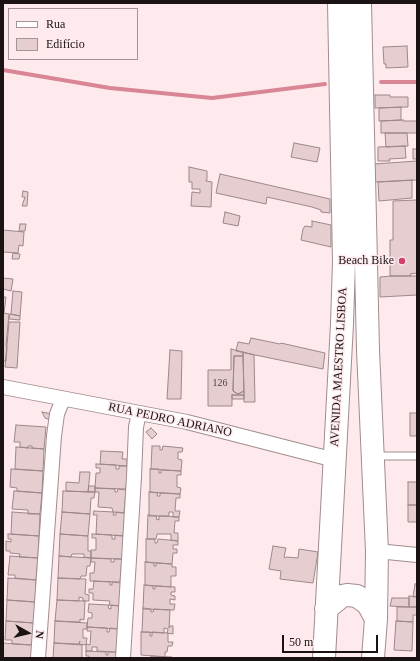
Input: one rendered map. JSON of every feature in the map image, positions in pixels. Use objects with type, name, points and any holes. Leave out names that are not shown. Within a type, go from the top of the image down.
[{"type":"highway","name":"AVENIDA MAESTRO LISBOA","points":[[324,658],[344,262],[339,3]]},
{"type":"highway","name":"AVENIDA MAESTRO LISBOA","points":[[360,3],[368,350],[377,551],[376,619],[373,658]]},
{"type":"highway","points":[[326,609],[342,596],[357,596],[368,604],[376,619]]},
{"type":"street","name":"RUA PEDRO ADRIANO","points":[[3,387],[187,422],[335,460]]},
{"type":"street","points":[[38,658],[54,436],[57,414],[63,398]]},
{"type":"street","points":[[123,658],[136,427],[139,413]]},
{"type":"street","points":[[377,551],[417,555]]},
{"type":"lane","points":[[373,456],[417,456]]},
{"type":"building","points":[[407,46],[408,67],[386,68],[386,64],[384,64],[383,47]]},
{"type":"building","points":[[375,95],[408,97],[408,107],[375,108]]},
{"type":"building","points":[[401,107],[401,120],[379,121],[379,108]]},
{"type":"building","points":[[381,121],[417,121],[417,133],[381,133]]},
{"type":"building","points":[[385,133],[407,133],[408,146],[386,147]]},
{"type":"building","points":[[294,143],[320,148],[317,162],[291,157]]},
{"type":"building","points":[[405,146],[406,158],[389,159],[390,161],[378,161],[378,147]]},
{"type":"building","points":[[413,149],[417,149],[417,159],[413,159]]},
{"type":"building","points":[[417,161],[417,180],[375,182],[374,164]]},
{"type":"building","points":[[189,167],[207,171],[206,181],[212,182],[211,207],[191,206],[192,192],[200,193],[200,189],[192,189],[192,182],[189,182]]},
{"type":"building","points":[[220,174],[330,199],[330,213],[321,212],[321,210],[312,207],[267,197],[266,204],[216,193]]},
{"type":"building","points":[[412,180],[412,198],[379,201],[378,182]]},
{"type":"building","points":[[23,191],[28,192],[27,206],[22,206],[25,197],[22,197]]},
{"type":"building","points":[[417,200],[417,273],[410,274],[411,276],[390,276],[390,240],[393,240],[393,201]]},
{"type":"building","points":[[225,212],[240,216],[238,226],[223,223]]},
{"type":"building","points":[[312,221],[331,225],[331,247],[301,240],[303,229],[305,226],[312,227]]},
{"type":"building","points":[[20,224],[26,224],[25,231],[19,231]]},
{"type":"building","points":[[3,230],[24,232],[23,246],[19,245],[18,253],[3,252]]},
{"type":"building","points":[[13,253],[20,254],[19,259],[12,259]]},
{"type":"building","points":[[417,276],[417,295],[380,297],[380,277]]},
{"type":"building","points":[[3,278],[13,279],[11,291],[3,289]]},
{"type":"building","points":[[13,291],[22,292],[20,316],[11,314]]},
{"type":"building","points":[[3,297],[6,297],[4,313],[3,313]]},
{"type":"building","points":[[3,313],[9,314],[6,361],[3,361]]},
{"type":"building","points":[[10,314],[20,316],[20,320],[9,319]]},
{"type":"building","points":[[9,322],[20,322],[17,368],[5,367]]},
{"type":"building","points":[[251,338],[325,353],[323,369],[236,351],[238,342],[249,344]]},
{"type":"building","points":[[231,349],[243,352],[243,356],[234,356],[233,391],[238,394],[244,391],[244,395],[232,395],[232,406],[208,406],[208,370],[231,370]]},
{"type":"building","points":[[170,350],[182,351],[181,399],[167,399]]},
{"type":"building","points":[[243,352],[254,355],[255,402],[244,402]]},
{"type":"building","points":[[234,356],[243,356],[244,391],[238,394],[233,391]]},
{"type":"building","points":[[232,395],[244,395],[244,399],[232,399]]},
{"type":"building","points":[[42,412],[52,414],[51,420],[45,418]]},
{"type":"building","points":[[410,413],[417,413],[417,436],[410,436]]},
{"type":"building","points":[[16,425],[46,427],[44,449],[32,448],[32,446],[28,446],[28,448],[20,447],[20,442],[14,442]]},
{"type":"building","points":[[151,428],[157,434],[152,439],[146,432]]},
{"type":"building","points":[[152,446],[160,446],[160,450],[162,450],[163,446],[183,448],[182,452],[178,452],[178,459],[182,460],[181,471],[151,469]]},
{"type":"building","points":[[16,447],[44,449],[43,471],[15,469]]},
{"type":"building","points":[[101,451],[123,452],[122,459],[127,459],[127,466],[100,464]]},
{"type":"building","points":[[96,464],[116,465],[116,469],[119,469],[119,466],[128,466],[126,489],[95,488],[96,473],[100,473],[100,468],[96,468]]},
{"type":"building","points":[[11,469],[43,471],[42,493],[17,491],[17,488],[10,487]]},
{"type":"building","points":[[150,469],[159,469],[159,473],[161,473],[161,470],[181,471],[181,475],[177,475],[177,487],[181,488],[180,494],[150,492]]},
{"type":"building","points":[[80,472],[90,472],[88,492],[66,491],[66,482],[79,483]]},
{"type":"building","points":[[408,482],[417,482],[417,505],[408,505]]},
{"type":"building","points":[[89,486],[95,486],[95,492],[88,492]]},
{"type":"building","points":[[95,488],[115,489],[115,492],[117,492],[118,489],[126,490],[124,513],[113,512],[112,508],[98,507],[99,492],[95,492]]},
{"type":"building","points":[[14,491],[42,493],[40,514],[28,514],[28,510],[12,509]]},
{"type":"building","points":[[63,491],[95,492],[94,498],[91,498],[90,514],[62,512]]},
{"type":"building","points":[[149,492],[158,493],[157,496],[160,496],[160,493],[180,494],[180,498],[176,498],[175,511],[180,511],[179,517],[173,517],[173,512],[169,512],[169,516],[149,516]]},
{"type":"building","points":[[408,505],[417,505],[417,522],[408,522]]},
{"type":"building","points":[[94,511],[114,512],[113,515],[116,515],[116,512],[125,513],[123,536],[96,534],[97,515],[93,515]]},
{"type":"building","points":[[12,512],[40,514],[39,536],[11,534]]},
{"type":"building","points":[[62,512],[90,514],[88,536],[60,534]]},
{"type":"building","points":[[148,515],[157,516],[156,519],[159,520],[159,516],[179,517],[179,521],[175,521],[174,533],[178,533],[178,541],[171,540],[171,534],[157,534],[156,539],[147,539]]},
{"type":"building","points":[[8,534],[39,536],[38,558],[19,557],[20,554],[6,551],[6,541],[11,542],[11,539],[8,539]]},
{"type":"building","points":[[60,534],[88,536],[88,551],[91,551],[91,558],[84,557],[84,554],[72,554],[71,557],[59,556]]},
{"type":"building","points":[[92,534],[112,535],[112,539],[115,539],[115,535],[124,536],[122,559],[91,558],[91,550],[96,550],[96,538],[92,538]]},
{"type":"building","points":[[146,539],[155,539],[155,543],[157,543],[158,539],[178,541],[178,545],[173,545],[173,549],[177,549],[177,553],[173,553],[172,564],[146,562]]},
{"type":"building","points":[[273,546],[286,548],[285,558],[298,558],[299,549],[318,552],[313,583],[280,579],[281,571],[269,569]]},
{"type":"building","points":[[10,556],[38,558],[36,580],[15,578],[15,575],[8,575]]},
{"type":"building","points":[[59,556],[91,558],[90,566],[87,566],[86,576],[81,576],[80,579],[58,578]]},
{"type":"building","points":[[91,558],[111,559],[111,562],[114,562],[114,559],[122,559],[120,582],[90,581],[90,573],[94,573],[95,562],[91,562]]},
{"type":"building","points":[[145,562],[154,563],[154,566],[156,566],[156,563],[172,564],[172,567],[176,567],[176,576],[171,576],[171,587],[145,585]]},
{"type":"building","points":[[8,578],[36,580],[35,602],[7,600]]},
{"type":"building","points":[[58,578],[86,579],[85,594],[89,595],[89,601],[83,601],[83,598],[79,597],[79,601],[57,600]]},
{"type":"building","points":[[94,581],[110,582],[110,585],[112,585],[112,582],[121,583],[119,606],[109,605],[110,601],[93,600],[93,593],[89,593],[89,589],[93,589]]},
{"type":"building","points":[[415,584],[417,584],[417,596],[413,597]]},
{"type":"building","points":[[144,585],[153,586],[153,589],[155,589],[155,586],[175,587],[175,592],[171,592],[171,595],[175,596],[175,600],[170,599],[170,604],[175,604],[174,610],[143,609]]},
{"type":"building","points":[[409,596],[417,597],[417,607],[409,607]]},
{"type":"building","points":[[392,598],[409,598],[409,607],[390,606]]},
{"type":"building","points":[[7,600],[35,602],[34,623],[6,621]]},
{"type":"building","points":[[57,600],[85,601],[84,620],[80,619],[80,622],[55,621]]},
{"type":"building","points":[[89,604],[109,605],[108,608],[111,609],[111,605],[120,606],[118,629],[87,627],[88,618],[92,618],[92,613],[88,612]]},
{"type":"building","points":[[397,607],[417,607],[417,615],[413,615],[413,622],[397,621]]},
{"type":"building","points":[[143,608],[151,609],[151,612],[153,612],[154,609],[170,610],[169,628],[170,626],[173,626],[173,634],[167,633],[168,629],[164,628],[164,633],[142,632]]},
{"type":"building","points":[[6,621],[34,623],[32,645],[12,644],[12,640],[5,640]]},
{"type":"building","points":[[55,621],[87,623],[87,629],[83,629],[83,638],[87,638],[86,645],[54,643]]},
{"type":"building","points":[[396,621],[413,622],[412,651],[394,650]]},
{"type":"building","points":[[87,627],[107,628],[107,632],[109,632],[110,628],[119,629],[116,652],[97,651],[97,647],[92,647],[92,651],[86,651],[86,644],[90,645],[91,631],[87,631]]},
{"type":"building","points":[[141,632],[150,632],[150,636],[152,636],[152,632],[168,633],[168,642],[173,642],[172,646],[168,646],[167,652],[165,652],[165,657],[141,655]]},
{"type":"building","points":[[3,643],[32,645],[32,658],[3,658]]},
{"type":"building","points":[[54,643],[82,645],[82,658],[53,658]]},
{"type":"building","points":[[86,651],[106,652],[106,655],[108,655],[108,652],[117,652],[117,658],[89,658],[89,656],[86,656]]},
{"type":"building","points":[[151,656],[172,657],[172,658],[151,658]]},
{"type":"waterway","points":[[3,70],[110,88],[212,98],[325,84]]},
{"type":"waterway","points":[[381,82],[417,82]]},
{"type":"place","name":"Beach Bike","points":[[402,261]]}]
